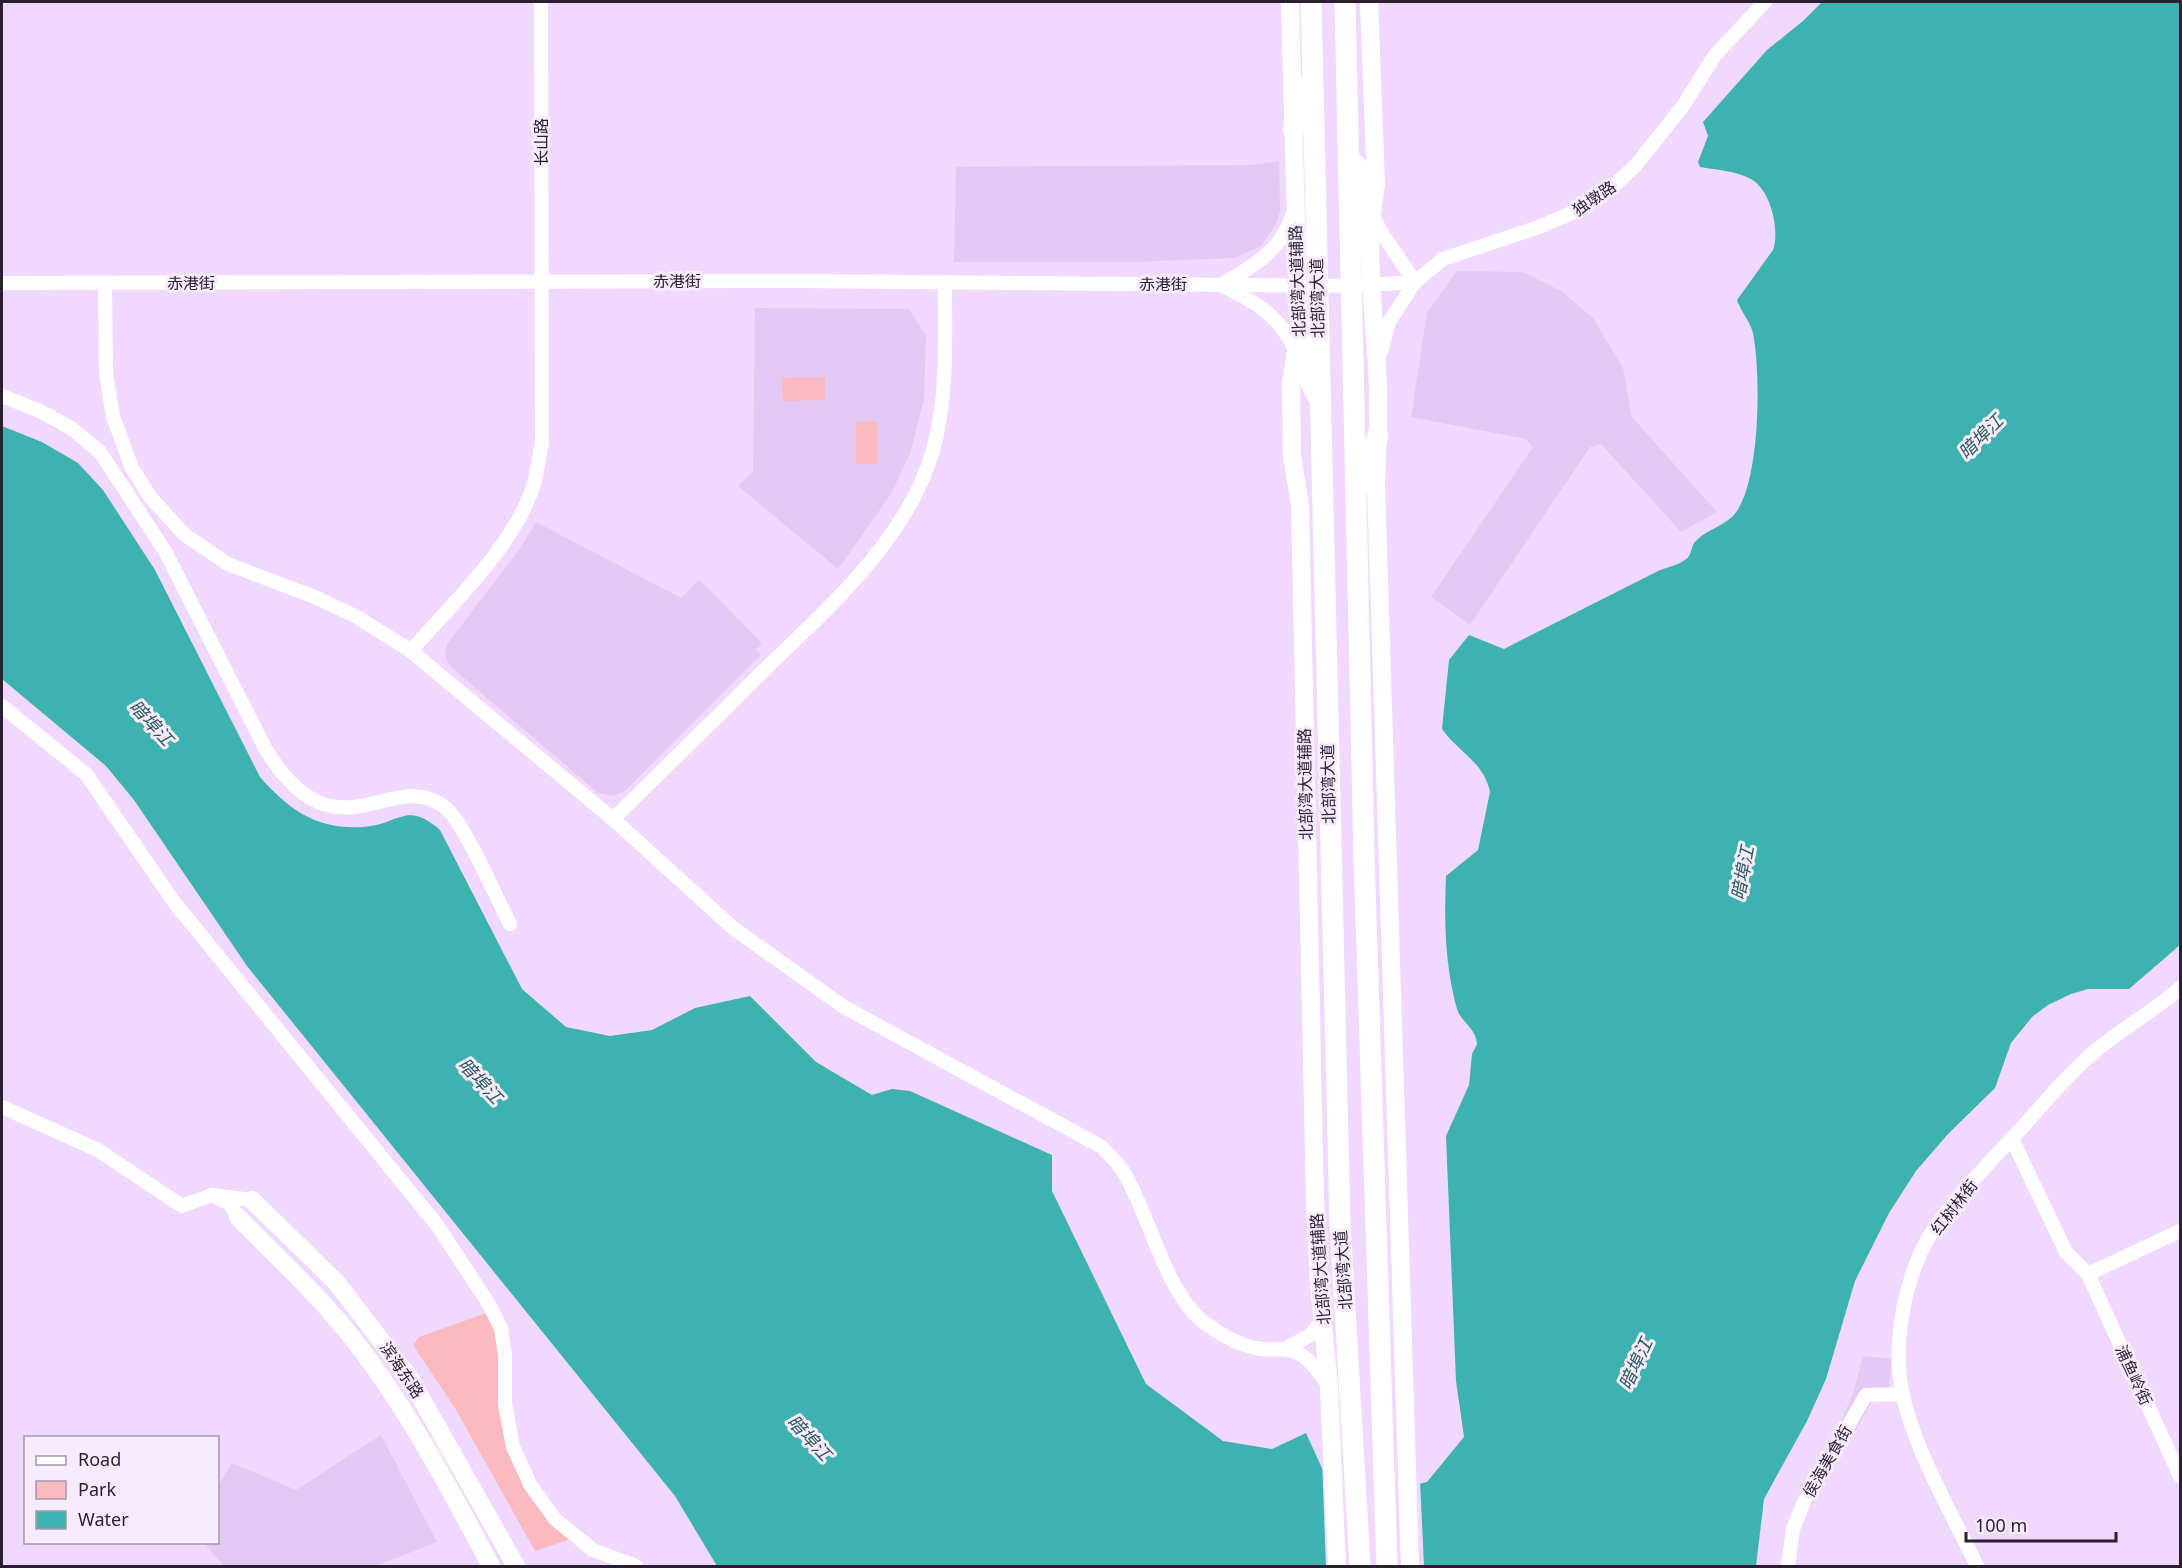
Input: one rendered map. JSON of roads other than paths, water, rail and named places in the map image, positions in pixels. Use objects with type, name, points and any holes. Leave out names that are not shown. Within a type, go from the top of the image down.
[{"type":"highway","name":"北部湾大道","points":[[1311,2],[1312,71],[1307,286],[1318,317],[1340,1224],[1360,1566]]},
{"type":"highway","name":"北部湾大道","points":[[1346,2],[1351,253],[1361,285],[1357,503],[1382,1454],[1387,1566]]},
{"type":"highway","points":[[1293,130],[1312,71]]},
{"type":"highway","points":[[1349,144],[1371,210],[1351,253]]},
{"type":"highway","points":[[1318,317],[1298,355],[1320,401]]},
{"type":"highway","points":[[1357,503],[1378,435]]},
{"type":"main road","name":"北部湾大道辅路","points":[[1290,2],[1295,206],[1307,286],[1298,355],[1291,383],[1292,456],[1300,505],[1315,1198],[1329,1386],[1337,1566]]},
{"type":"main road","points":[[1369,2],[1376,185],[1361,285],[1378,387],[1376,497],[1410,1566]]},
{"type":"main road","name":"滨海东路","points":[[252,1200],[336,1282],[409,1377],[516,1566]]},
{"type":"main road","name":"滨海东路","points":[[237,1217],[318,1298],[354,1340],[424,1446],[491,1566]]},
{"type":"street","name":"长山路","points":[[411,651],[497,550],[517,518],[534,481],[542,443],[541,2]]},
{"type":"street","name":"独墩路","points":[[1378,387],[1381,344],[1389,321],[1414,282],[1443,259],[1539,227],[1574,212],[1609,190],[1636,165],[1683,106],[1715,55],[1765,2]]},
{"type":"street","points":[[1220,285],[1254,266],[1277,247],[1288,230],[1295,206]]},
{"type":"street","points":[[1371,210],[1381,232],[1414,282]]},
{"type":"street","points":[[1361,285],[1414,282]]},
{"type":"street","name":"赤港街","points":[[2,283],[1361,285]]},
{"type":"street","points":[[105,283],[106,373],[112,417],[132,468],[151,498],[185,535],[228,564],[315,597],[357,617],[411,651],[613,819],[733,928],[844,1007],[1102,1147],[1122,1169],[1182,1298],[1198,1317],[1216,1332],[1239,1343],[1262,1349],[1285,1349],[1306,1359],[1329,1386]]},
{"type":"street","points":[[613,819],[854,582],[909,507],[933,452],[940,416],[944,368],[945,283]]},
{"type":"street","points":[[1220,285],[1262,306],[1279,322],[1298,355]]},
{"type":"street","points":[[2,396],[40,411],[71,428],[100,452],[165,551],[265,748],[278,769],[295,788],[313,800],[330,807],[356,808],[403,797],[420,796],[434,800],[454,817],[510,924]]},
{"type":"street","points":[[2,706],[86,774],[174,902],[437,1225],[487,1301],[501,1328],[505,1356],[505,1404],[509,1426],[513,1447],[531,1486],[555,1519],[593,1550],[636,1566]]},
{"type":"street","name":"红树林街","points":[[1977,1566],[1920,1445],[1903,1394],[1900,1326],[1911,1278],[1933,1230],[1965,1189],[2085,1060],[2130,1024],[2159,1007],[2181,988]]},
{"type":"street","points":[[2159,1007],[2181,1005]]},
{"type":"street","points":[[2,1107],[98,1150],[182,1206],[212,1195],[252,1200]]},
{"type":"street","name":"浦鱼岭街","points":[[2012,1139],[2066,1252],[2088,1274],[2181,1476]]},
{"type":"street","points":[[212,1195],[230,1204],[237,1217]]},
{"type":"street","points":[[2088,1274],[2181,1231]]},
{"type":"street","points":[[1285,1349],[1309,1336],[1323,1320]]},
{"type":"street","name":"侯海美食街","points":[[1788,1566],[1793,1529],[1805,1500],[1866,1395],[1903,1394]]},
{"type":"water","name":"暗埠江","points":[[1822,2],[2180,2],[2180,945],[2129,989],[2088,989],[2048,1005],[2032,1017],[2011,1043],[1995,1088],[1948,1134],[1916,1171],[1889,1213],[1855,1281],[1826,1379],[1807,1421],[1764,1499],[1756,1566],[717,1566],[675,1496],[247,966],[134,800],[106,766],[2,679],[2,426],[42,442],[78,463],[103,490],[155,570],[260,777],[271,789],[305,816],[332,825],[363,827],[410,815],[428,821],[440,830],[522,989],[566,1027],[610,1036],[652,1030],[695,1008],[750,996],[816,1062],[872,1095],[892,1089],[910,1091],[1052,1155],[1052,1191],[1146,1384],[1223,1441],[1272,1449],[1306,1433],[1326,1477],[1353,1499],[1427,1482],[1464,1437],[1456,1381],[1446,1136],[1469,1085],[1472,1054],[1477,1044],[1474,1034],[1457,1009],[1453,993],[1445,927],[1446,876],[1478,850],[1490,792],[1487,782],[1476,765],[1442,729],[1449,660],[1469,635],[1504,649],[1658,571],[1680,563],[1688,557],[1694,543],[1699,538],[1733,516],[1742,501],[1754,455],[1758,401],[1753,333],[1737,300],[1773,250],[1775,223],[1765,194],[1754,181],[1735,173],[1700,167],[1698,162],[1708,136],[1703,122],[1767,50],[1803,21]]}]
